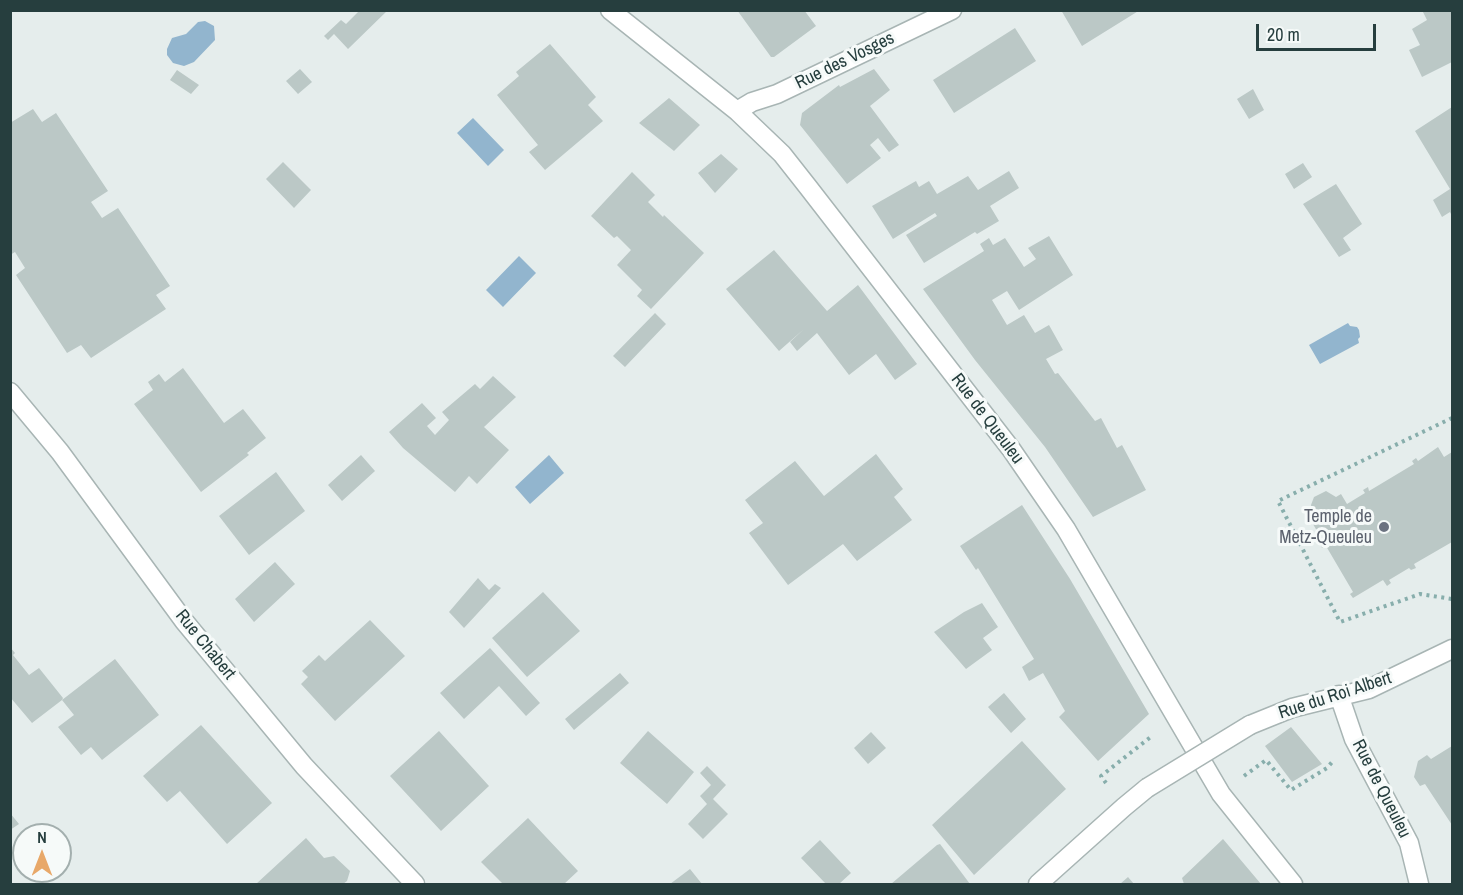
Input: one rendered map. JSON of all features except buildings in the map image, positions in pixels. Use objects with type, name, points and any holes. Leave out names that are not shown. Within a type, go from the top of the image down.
[{"type":"street","name":"Rue de Queuleu","points":[[610,10],[737,111],[782,154],[1011,449],[1066,529],[1221,794],[1293,885]]},
{"type":"street","name":"Rue des Vosges","points":[[737,111],[752,102],[777,94],[945,12]]},
{"type":"street","name":"Rue Chabert","points":[[10,392],[67,462],[184,621],[304,766],[415,885]]},
{"type":"street","name":"Rue du Roi Albert","points":[[1038,885],[1147,788],[1250,725],[1292,708],[1369,689],[1452,649]]},
{"type":"street","name":"Rue de Queuleu","points":[[1339,695],[1351,731],[1408,843],[1419,885]]},
{"type":"path","points":[[1452,418],[1278,501],[1340,622],[1420,594],[1452,599]]},
{"type":"path","points":[[1101,776],[1159,730]]},
{"type":"path","points":[[1266,760],[1291,790],[1326,768]]},
{"type":"water","points":[[205,21],[214,26],[215,40],[194,62],[184,66],[173,63],[167,55],[172,38],[186,34],[198,22]]},
{"type":"water","points":[[473,118],[504,150],[488,166],[457,133]]},
{"type":"water","points":[[519,256],[536,273],[503,307],[486,290]]},
{"type":"water","points":[[1348,323],[1359,330],[1359,343],[1320,364],[1309,345]]},
{"type":"water","points":[[549,455],[564,473],[530,504],[515,487]]},
{"type":"place","name":"Temple de Metz-Queuleu","points":[[1384,527]]}]
